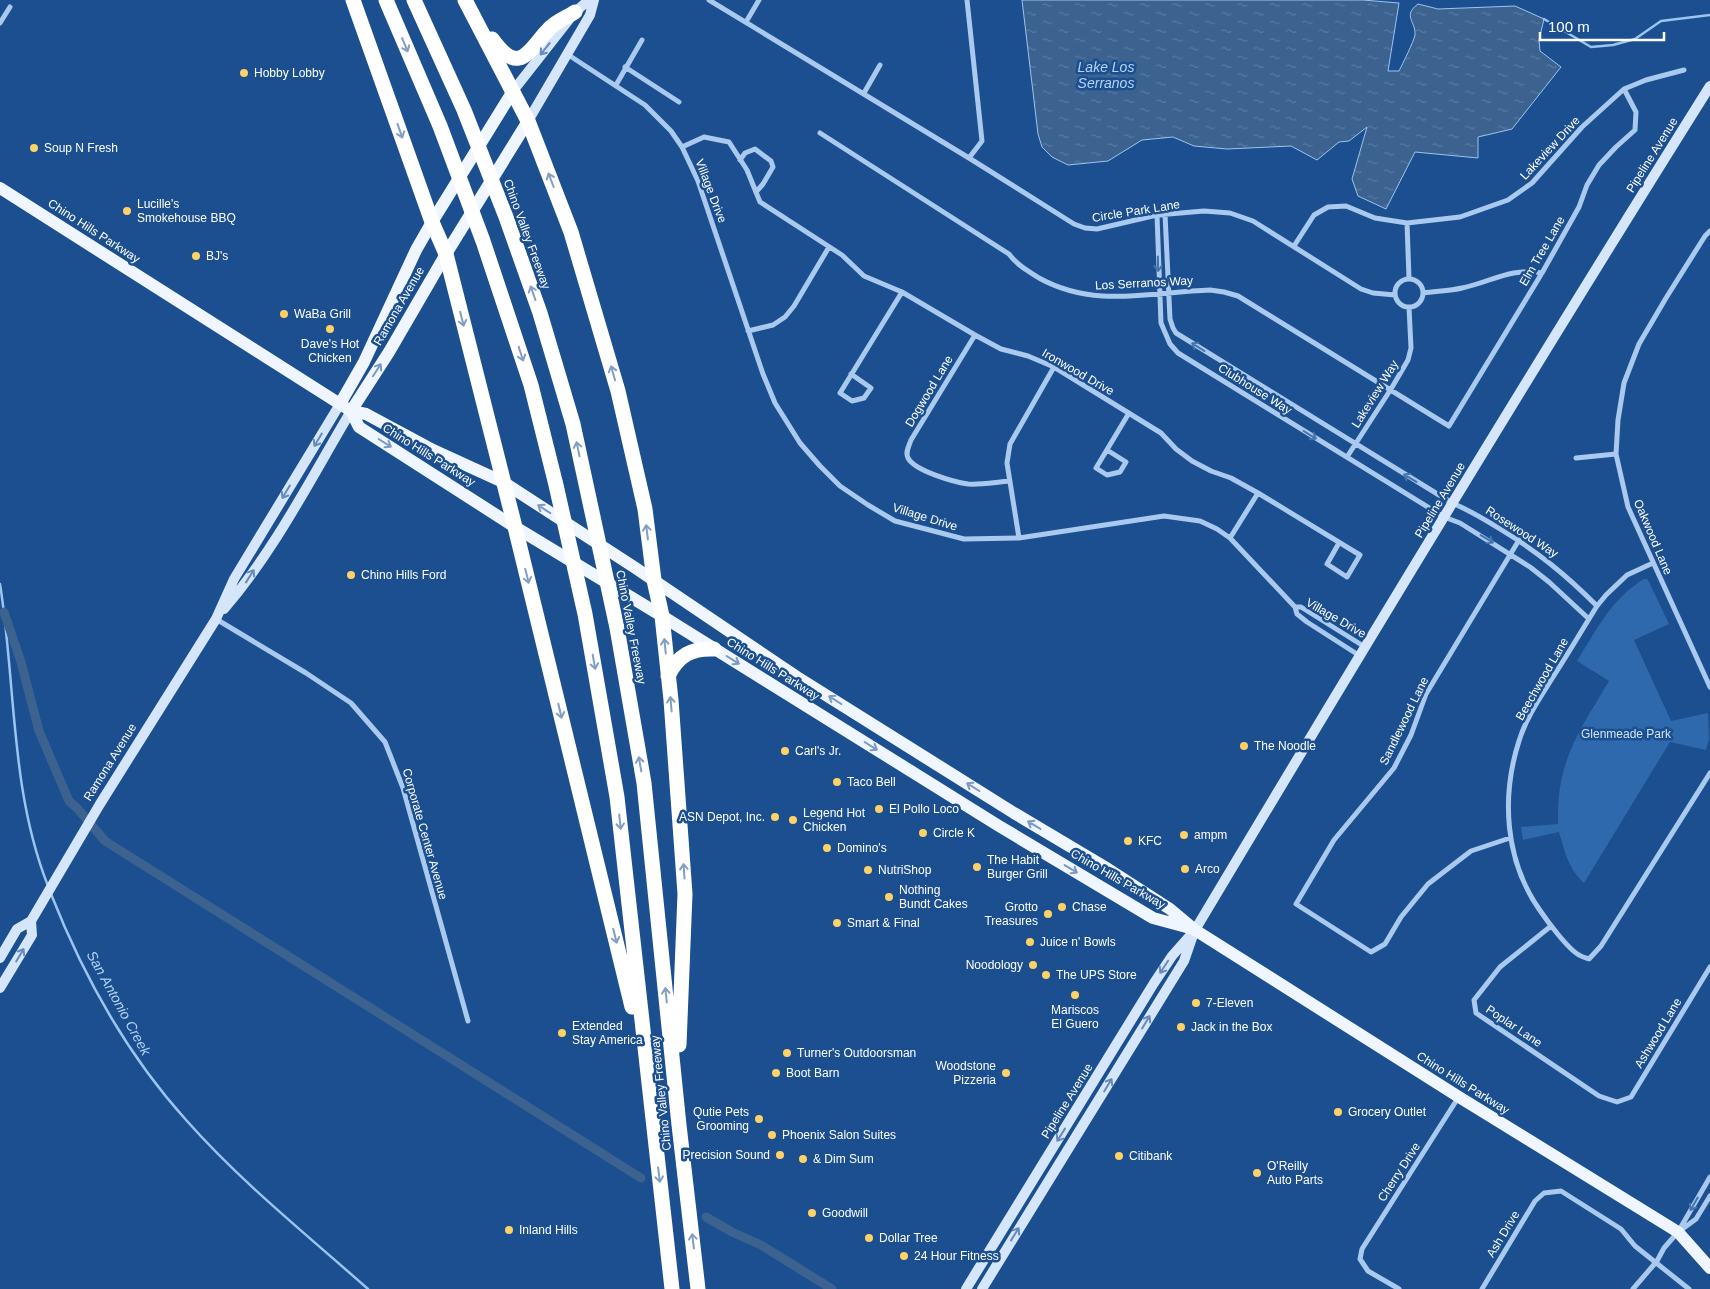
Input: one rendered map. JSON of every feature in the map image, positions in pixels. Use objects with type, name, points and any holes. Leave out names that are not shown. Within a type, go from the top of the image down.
[{"type":"highway","points":[[353,0],[432,222],[446,254],[646,1062]]},
{"type":"highway","name":"Chino Valley Freeway","points":[[386,0],[440,126],[483,242],[531,385],[585,614],[617,797],[672,1289]]},
{"type":"highway","name":"Chino Valley Freeway","points":[[414,0],[464,110],[506,217],[540,313],[573,424],[617,628],[644,783],[698,1289]]},
{"type":"highway","points":[[467,4],[500,50],[516,58],[527,56],[552,26],[575,12]]},
{"type":"highway","points":[[467,4],[528,121],[571,232],[618,391],[645,509],[654,580],[662,616],[685,894],[676,1096]]},
{"type":"highway","points":[[668,676],[673,666],[681,657],[701,648],[714,649]]},
{"type":"main road","name":"Ramona Avenue","points":[[0,988],[32,935],[32,921],[67,858],[216,619],[234,579],[364,362],[416,250],[432,222],[512,91],[575,12],[589,0]]},
{"type":"main road","name":"Ramona Avenue","points":[[216,619],[245,585],[289,516],[528,121],[590,14],[594,0]]},
{"type":"main road","name":"Pipeline Avenue","points":[[966,1289],[1154,983],[1172,956],[1195,930],[1452,503],[1708,93]]},
{"type":"main road","name":"Chino Hills Parkway","points":[[0,188],[351,411],[366,414],[433,450],[503,482],[654,580],[797,677],[1170,909],[1195,930],[1459,1097],[1678,1232],[1710,1268]]},
{"type":"main road","name":"Chino Hills Parkway","points":[[351,411],[359,427],[515,527],[662,616],[999,826],[1153,918],[1195,930]]},
{"type":"main road","name":"Ramona Avenue","points":[[0,958],[17,930],[32,921]]},
{"type":"main road","name":"Pipeline Avenue","points":[[982,1289],[1184,961],[1195,930]]},
{"type":"street","name":"Circle Park Lane","points":[[710,0],[864,93],[1074,224],[1085,228],[1097,229],[1157,215],[1204,211],[1230,213],[1253,221],[1361,288],[1372,292],[1395,295]]},
{"type":"street","points":[[746,22],[759,0]]},
{"type":"street","points":[[967,0],[982,140],[969,158]]},
{"type":"street","points":[[0,24],[10,7]]},
{"type":"street","points":[[616,85],[642,40]]},
{"type":"street","name":"Village Drive","points":[[567,54],[645,104],[671,131],[682,147],[698,181],[748,331],[775,403],[800,443],[840,486],[895,521],[964,539],[1019,538],[1164,516],[1200,522],[1217,529],[1230,538],[1295,606],[1297,614],[1332,638],[1363,651]]},
{"type":"street","points":[[864,93],[880,65]]},
{"type":"street","points":[[625,68],[679,102]]},
{"type":"street","name":"Lakeview Drive","points":[[1294,246],[1314,215],[1328,207],[1346,206],[1375,218],[1407,223],[1430,222],[1460,217],[1493,206],[1519,194],[1532,183],[1582,127],[1624,89],[1663,74],[1684,70]]},
{"type":"street","name":"Elm Tree Lane","points":[[1449,426],[1542,273],[1579,207],[1587,186],[1599,165],[1635,130],[1636,112],[1624,89]]},
{"type":"street","name":"Los Serranos Way","points":[[820,133],[1010,254],[1016,263],[1050,284],[1093,296],[1118,297],[1210,290],[1238,296],[1449,426]]},
{"type":"street","name":"Ironwood Drive","points":[[682,147],[704,137],[729,142],[740,160],[760,202],[842,255],[864,276],[902,292],[974,336],[1001,349],[1028,356],[1054,367],[1161,433],[1176,449],[1192,461],[1258,492],[1339,542],[1360,555],[1348,577],[1327,564],[1339,542]]},
{"type":"street","points":[[740,160],[745,153],[755,149],[771,161],[773,167],[764,184],[756,192]]},
{"type":"street","name":"Clubhouse Way","points":[[1166,214],[1169,292],[1171,324],[1173,328],[1181,336],[1452,503]]},
{"type":"street","name":"Clubhouse Way","points":[[1157,215],[1161,323],[1165,336],[1178,353],[1444,517]]},
{"type":"street","points":[[1407,223],[1409,278]]},
{"type":"street","name":"Oakwood Lane","points":[[1710,231],[1666,298],[1639,344],[1624,383],[1618,420],[1616,454],[1628,507],[1710,687]]},
{"type":"street","points":[[748,331],[773,324],[785,317],[794,306],[829,248]]},
{"type":"street","points":[[1423,293],[1462,288],[1516,271],[1542,273]]},
{"type":"street","points":[[1409,278],[1419,283],[1423,293],[1419,303],[1409,307],[1398,302],[1395,295],[1398,283],[1409,278]]},
{"type":"street","points":[[852,374],[871,388],[864,398],[852,401],[840,393],[902,292]]},
{"type":"street","name":"Lakeview Way","points":[[1346,457],[1408,360],[1410,348],[1409,307]]},
{"type":"street","name":"Dogwood Lane","points":[[974,336],[911,440],[907,451],[908,458],[918,468],[967,484],[988,484],[1010,480]]},
{"type":"street","points":[[1019,538],[1007,463],[1010,444],[1054,367]]},
{"type":"street","points":[[1107,450],[1126,462],[1120,472],[1107,475],[1096,468],[1129,413]]},
{"type":"street","points":[[1576,458],[1616,454]]},
{"type":"street","points":[[1230,538],[1258,492]]},
{"type":"street","name":"Rosewood Way","points":[[1452,503],[1468,509],[1519,540],[1558,568],[1597,606]]},
{"type":"street","name":"Rosewood Way","points":[[1444,517],[1460,523],[1511,554],[1549,582],[1589,619]]},
{"type":"street","name":"Sandlewood Lane","points":[[1510,838],[1471,851],[1428,884],[1401,916],[1385,944],[1371,952],[1296,904],[1334,840],[1394,768],[1411,735],[1426,694],[1519,540]]},
{"type":"street","name":"Beechwood Lane","points":[[1653,563],[1628,575],[1597,606],[1534,708],[1519,740],[1513,766],[1508,803],[1510,838],[1517,867],[1531,898],[1551,926],[1577,955],[1589,959],[1600,946],[1710,773]]},
{"type":"street","name":"Village Drive","points":[[1295,606],[1301,607],[1337,629],[1363,651]]},
{"type":"street","name":"Corporate Center Avenue","points":[[216,619],[306,673],[351,703],[385,742],[402,788],[468,1020]]},
{"type":"street","points":[[1332,638],[1337,629]]},
{"type":"street","name":"Poplar Lane","points":[[1551,926],[1500,967],[1474,1000],[1476,1014],[1599,1096],[1617,1102]]},
{"type":"street","name":"Ashwood Lane","points":[[1617,1102],[1631,1097],[1710,967]]},
{"type":"street","name":"Cherry Drive","points":[[1399,1289],[1368,1271],[1360,1259],[1362,1248],[1459,1097]]},
{"type":"street","points":[[1633,1289],[1678,1232],[1710,1177]]},
{"type":"street","name":"Ash Drive","points":[[1482,1289],[1535,1201],[1544,1193],[1561,1191],[1621,1229],[1635,1246],[1657,1261]]},
{"type":"street","points":[[1678,1232],[1696,1219],[1710,1196]]},
{"type":"street","points":[[1657,1261],[1689,1289]]},
{"type":"green space","name":"Glenmeade Park","points":[[1647,579],[1649,582],[1669,624],[1634,640],[1671,721],[1708,713],[1709,739],[1706,750],[1670,742],[1584,883],[1571,866],[1559,832],[1523,840],[1521,827],[1558,824],[1558,802],[1565,765],[1579,732],[1609,681],[1577,661],[1613,605],[1632,587]]},
{"type":"water","name":"Lake Los Serranos","points":[[1022,0],[1363,0],[1399,3],[1388,71],[1399,71],[1410,47],[1415,30],[1410,15],[1413,8],[1418,4],[1438,9],[1515,6],[1544,19],[1539,40],[1540,51],[1561,67],[1512,129],[1478,137],[1478,158],[1415,152],[1386,209],[1358,196],[1352,179],[1367,127],[1349,141],[1339,142],[1317,160],[1291,146],[1227,149],[1194,146],[1173,137],[1142,140],[1108,161],[1068,165],[1052,157],[1042,147],[1038,134]]},
{"type":"waterway","points":[[1544,19],[1591,47],[1613,45],[1635,39],[1661,21],[1710,15]]},
{"type":"waterway","name":"San Antonio Creek","points":[[0,584],[20,775],[36,850],[48,886]]},
{"type":"waterway","points":[[4,612],[21,662],[39,731],[69,801],[105,841],[641,1178]]},
{"type":"waterway","name":"San Antonio Creek","points":[[51,894],[77,954],[109,1014],[145,1070],[187,1121],[229,1165],[368,1289]]},
{"type":"waterway","points":[[706,1217],[732,1232],[761,1245],[832,1289]]},
{"type":"place","name":"Hobby Lobby","points":[[244,73]]},
{"type":"place","name":"Soup N Fresh","points":[[34,148]]},
{"type":"place","name":"Lucille's Smokehouse BBQ","points":[[127,211]]},
{"type":"place","name":"BJ's","points":[[196,256]]},
{"type":"place","name":"WaBa Grill","points":[[284,314]]},
{"type":"place","name":"Dave's Hot Chicken","points":[[330,329]]},
{"type":"place","name":"Chino Hills Ford","points":[[351,575]]},
{"type":"place","name":"The Noodle","points":[[1244,746]]},
{"type":"place","name":"Carl's Jr.","points":[[785,751]]},
{"type":"place","name":"Taco Bell","points":[[837,782]]},
{"type":"place","name":"El Pollo Loco","points":[[879,809]]},
{"type":"place","name":"ASN Depot, Inc.","points":[[775,817]]},
{"type":"place","name":"Legend Hot Chicken","points":[[793,820]]},
{"type":"place","name":"Circle K","points":[[923,833]]},
{"type":"place","name":"ampm","points":[[1184,835]]},
{"type":"place","name":"KFC","points":[[1128,841]]},
{"type":"place","name":"Domino's","points":[[827,848]]},
{"type":"place","name":"The Habit Burger Grill","points":[[977,867]]},
{"type":"place","name":"Arco","points":[[1185,869]]},
{"type":"place","name":"NutriShop","points":[[868,870]]},
{"type":"place","name":"Nothing Bundt Cakes","points":[[889,897]]},
{"type":"place","name":"Chase","points":[[1062,907]]},
{"type":"place","name":"Grotto Treasures","points":[[1048,914]]},
{"type":"place","name":"Smart & Final","points":[[837,923]]},
{"type":"place","name":"Juice n' Bowls","points":[[1030,942]]},
{"type":"place","name":"Noodology","points":[[1033,965]]},
{"type":"place","name":"The UPS Store","points":[[1046,975]]},
{"type":"place","name":"Mariscos El Guero","points":[[1075,995]]},
{"type":"place","name":"7-Eleven","points":[[1196,1003]]},
{"type":"place","name":"Jack in the Box","points":[[1181,1027]]},
{"type":"place","name":"Extended Stay America","points":[[562,1033]]},
{"type":"place","name":"Turner's Outdoorsman","points":[[787,1053]]},
{"type":"place","name":"Boot Barn","points":[[776,1073]]},
{"type":"place","name":"Woodstone Pizzeria","points":[[1006,1073]]},
{"type":"place","name":"Grocery Outlet","points":[[1338,1112]]},
{"type":"place","name":"Qutie Pets Grooming","points":[[759,1119]]},
{"type":"place","name":"Phoenix Salon Suites","points":[[772,1135]]},
{"type":"place","name":"Precision Sound","points":[[780,1155]]},
{"type":"place","name":"Citibank","points":[[1119,1156]]},
{"type":"place","name":"& Dim Sum","points":[[803,1159]]},
{"type":"place","name":"O'Reilly Auto Parts","points":[[1257,1173]]},
{"type":"place","name":"Goodwill","points":[[812,1213]]},
{"type":"place","name":"Inland Hills","points":[[509,1230]]},
{"type":"place","name":"Dollar Tree","points":[[869,1238]]},
{"type":"place","name":"24 Hour Fitness","points":[[904,1256]]}]
